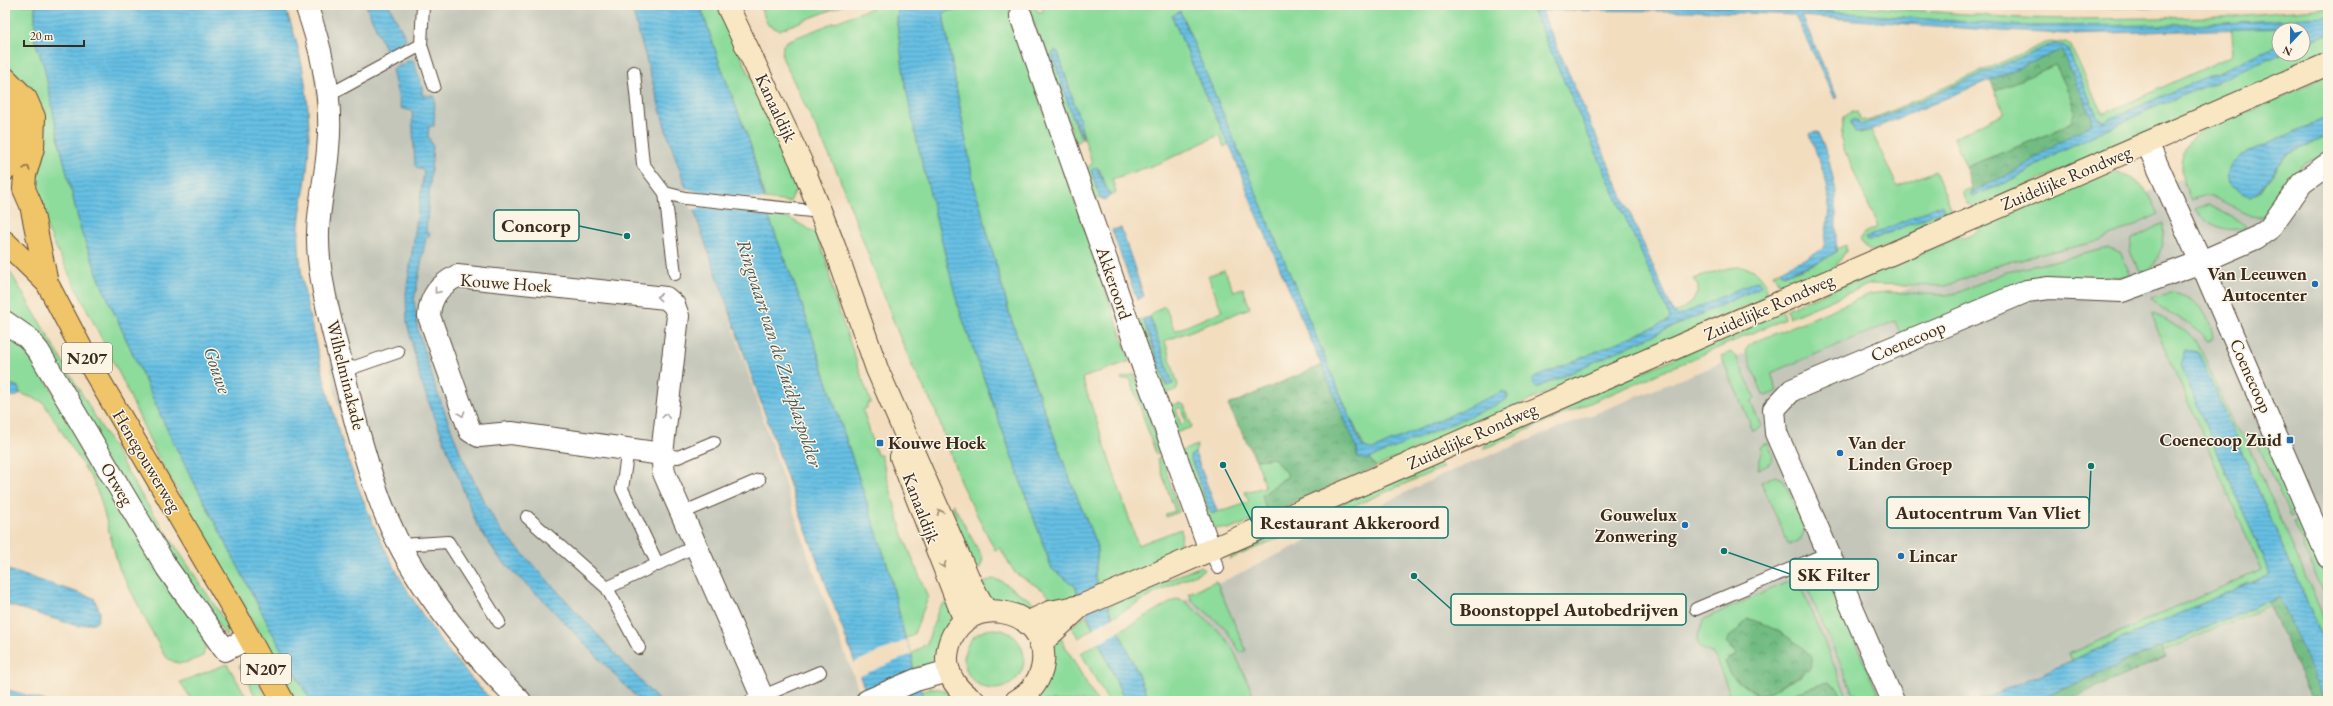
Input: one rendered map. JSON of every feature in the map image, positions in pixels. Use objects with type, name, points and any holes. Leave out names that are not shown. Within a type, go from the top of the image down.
[{"type":"main road","name":"Kanaaldijk","points":[[728,5],[777,109],[821,212],[877,369],[971,584],[986,611]]},
{"type":"main road","name":"Zuidelijke Rondweg","points":[[1027,623],[1050,612],[1082,606],[1107,595],[1214,559],[2147,143],[2328,64]]},
{"type":"main road","name":"Henegouwerweg","points":[[5,78],[26,99],[34,117],[33,148],[25,175],[24,189],[31,205],[47,283]]},
{"type":"main road","points":[[5,98],[17,116],[21,133],[16,155],[5,170]]},
{"type":"main road","name":"Henegouwerweg","points":[[5,179],[20,210],[37,236]]},
{"type":"main road","name":"Henegouwerweg","points":[[7,240],[47,283],[88,361],[249,638],[282,701]]},
{"type":"main road","name":"Kanaaldijk","points":[[877,369],[894,439],[965,621]]},
{"type":"main road","name":"Zuidelijke Rondweg","points":[[1040,644],[1082,606]]},
{"type":"main road","points":[[974,701],[959,690],[949,671],[947,660],[951,638],[965,621],[986,611],[1013,614],[1027,623],[1040,644],[1042,664],[1039,678],[1031,690],[1016,701]]},
{"type":"street","name":"Wilhelminakade","points":[[306,5],[322,57],[329,95],[328,149],[318,241],[320,266],[343,371],[372,475],[387,518],[421,580],[461,635],[494,675],[520,701]]},
{"type":"street","name":"Akkeroord","points":[[1021,16],[1143,366],[1214,559]]},
{"type":"street","name":"Coenecoop","points":[[2147,143],[2201,262],[2328,557]]},
{"type":"street","name":"Coenecoop","points":[[1893,701],[1776,433],[1774,409],[1792,390],[2027,291],[2049,288],[2122,290],[2201,262],[2256,238],[2269,229],[2302,183],[2328,164]]},
{"type":"street","name":"Kouwe Hoek","points":[[662,454],[511,434],[479,436],[470,431],[429,316],[429,304],[434,294],[445,282],[458,276],[666,298],[674,305],[678,316],[662,454],[664,473],[696,546],[759,699]]},
{"type":"street","name":"Otweg","points":[[5,322],[28,338],[39,352],[167,568],[225,650],[249,638]]},
{"type":"street","points":[[868,701],[916,680],[949,671]]},
{"type":"lane","points":[[423,5],[421,45],[434,86]]},
{"type":"lane","points":[[329,95],[421,45]]},
{"type":"lane","points":[[634,72],[643,164],[665,193],[675,274]]},
{"type":"lane","points":[[665,193],[686,198],[770,208],[821,212]]},
{"type":"lane","points":[[343,371],[398,352]]},
{"type":"lane","points":[[662,454],[678,456],[714,442]]},
{"type":"lane","points":[[628,449],[622,489],[658,565]]},
{"type":"lane","points":[[682,513],[759,480]]},
{"type":"lane","points":[[527,517],[607,588],[639,648]]},
{"type":"lane","points":[[401,545],[448,542],[499,622]]},
{"type":"lane","points":[[607,588],[696,546]]},
{"type":"lane","points":[[1696,609],[1828,553]]},
{"type":"lane","points":[[759,699],[820,672]]},
{"type":"shaded area","points":[[298,5],[631,5],[666,124],[809,558],[863,701],[501,701],[470,669],[433,619],[400,562],[373,507],[350,446],[335,393],[313,269],[324,145],[307,28]]},
{"type":"shaded area","points":[[2328,120],[2328,701],[1118,701],[1092,645],[1446,473]]},
{"type":"green space","points":[[5,5],[35,5],[35,41],[44,66],[59,141],[82,234],[103,288],[171,438],[281,649],[311,701],[295,701],[239,596],[155,452],[123,381],[54,244],[35,200],[35,179],[46,141],[43,112],[28,84],[5,64]]},
{"type":"green space","points":[[700,5],[717,5],[773,124],[798,184],[790,202],[765,199],[750,143],[722,70]]},
{"type":"green space","points":[[759,5],[844,5],[779,30],[768,25]]},
{"type":"green space","points":[[879,5],[898,5],[897,24],[958,306],[1052,569],[1075,586],[1078,595],[1057,603],[1043,590],[1015,573],[1000,548],[995,550],[961,484],[935,409],[913,368],[896,328],[838,174],[782,57],[783,45],[787,41]]},
{"type":"green space","points":[[985,5],[1009,5],[1010,14],[1130,361],[1082,378],[1138,545],[1181,529],[1182,535],[1179,544],[1176,550],[1168,557],[1103,587],[1102,585],[1099,586],[1095,577],[1098,549],[1066,469],[1011,319],[973,180],[943,14],[947,11]]},
{"type":"green space","points":[[1028,5],[1034,5],[1038,12],[1043,11],[1044,5],[1535,5],[1533,12],[1670,317],[1668,321],[1536,388],[1761,287],[1758,281],[1679,316],[1675,315],[1674,314],[1691,302],[1696,295],[1698,285],[1693,279],[1730,268],[1748,268],[1756,271],[1764,280],[1767,288],[1766,298],[1376,467],[1369,458],[1507,398],[1508,396],[1506,392],[1373,450],[1365,449],[1338,390],[1180,11],[1172,16],[1204,92],[1229,144],[1224,147],[1219,135],[1160,163],[1112,179],[1116,192],[1110,196],[1099,169],[1091,171],[1100,198],[1095,200],[1085,171],[1092,163],[1058,52],[1071,113],[1081,139],[1076,143]]},
{"type":"green space","points":[[1666,5],[1842,5],[2021,18],[2075,19],[2221,17],[2328,8],[2328,17],[2195,25],[2022,26],[1845,13]]},
{"type":"green space","points":[[1982,5],[2226,5],[2112,8]]},
{"type":"green space","points":[[2271,28],[2271,48],[2105,121],[2098,118],[2068,50],[2054,43],[1866,124],[1861,124],[1857,120],[1850,121],[1850,125],[1860,133],[1871,130],[1897,186],[1935,171],[1952,210],[1950,219],[1874,251],[1868,249],[1860,239],[1866,232],[1878,227],[1843,147],[1841,139],[1844,117],[1853,111],[1858,112],[1860,119],[1868,121],[2050,41],[2066,43],[2071,47],[2099,107],[2102,112],[2106,113],[2233,55],[2232,29]],"holes":[[[1942,205],[1944,210],[1868,241]]]},
{"type":"green space","points":[[2328,34],[2328,55],[1974,208],[1966,203],[1962,192],[1972,188],[1971,193],[1973,196],[2015,179],[2058,152],[2148,110],[2271,58],[2271,62],[2311,62],[2311,41]]},
{"type":"green space","points":[[2059,49],[2063,52],[2092,117],[2091,124],[2017,170],[1972,192],[1966,167],[2052,133],[2071,122],[2074,112],[2073,106],[2060,73],[2055,65],[1995,91],[1990,79]]},
{"type":"green space","points":[[2055,64],[2066,86],[2073,106],[2074,112],[2071,122],[2052,133],[1966,167],[1954,138],[2004,113],[1995,91]]},
{"type":"green space","points":[[2328,75],[2328,117],[2241,156],[2251,197],[2258,194],[2286,155],[2328,136],[2328,152],[2303,164],[2264,217],[2244,213],[2211,197],[2201,197],[2191,200],[2183,180],[2181,162],[2187,145],[2194,137],[2203,129],[2267,104]]},
{"type":"green space","points":[[2117,173],[2126,175],[2139,182],[2148,193],[2159,214],[2100,241],[2003,263],[1946,286],[1870,284],[1789,318],[1786,309],[1960,236],[1964,238],[1978,232],[1982,225],[2100,175]]},
{"type":"green space","points":[[2209,205],[2245,224],[2246,227],[2239,229],[2224,229],[2211,223],[2195,208]]},
{"type":"green space","points":[[768,215],[789,218],[816,233],[826,260],[835,300],[871,403],[867,404],[867,408],[863,410],[877,455],[881,455],[902,532],[928,598],[913,636],[905,638],[889,570],[800,299]]},
{"type":"green space","points":[[2163,223],[2162,245],[2156,261],[2147,271],[2140,272],[2130,252],[2132,239]]},
{"type":"green space","points":[[1846,245],[1846,251],[1835,268],[1792,287],[1779,284],[1773,273],[1781,270],[1783,275],[1804,268],[1824,259],[1836,252],[1836,249]]},
{"type":"green space","points":[[2109,248],[2120,252],[2130,274],[2128,277],[2049,278],[1901,336],[1895,321],[1771,373],[1777,391],[1767,396],[1763,394],[1745,351],[1750,344],[1870,294],[1885,292],[1945,295],[1957,293],[2003,273]]},
{"type":"green space","points":[[5,263],[140,493],[219,612],[228,628],[226,636],[5,314]]},
{"type":"green space","points":[[1224,270],[1234,291],[1243,288],[1250,308],[1165,341],[1178,385],[1176,390],[1162,395],[1139,321],[1143,319],[1166,386],[1173,384],[1150,317],[1156,310],[1165,306],[1175,331],[1222,311],[1208,276]]},
{"type":"green space","points":[[2172,293],[2188,298],[2200,308],[2209,321],[2213,338],[2207,341],[2202,333],[2195,327],[2164,310],[2151,297]]},
{"type":"green space","points":[[1783,311],[1785,319],[1483,449],[1488,439]]},
{"type":"green space","points":[[2153,313],[2186,332],[2197,341],[2234,427],[2247,443],[2328,627],[2328,650],[2198,352],[2185,350],[2180,365],[2270,574],[2072,660],[2069,654],[2261,570],[2155,326]]},
{"type":"green space","points":[[5,332],[26,348],[207,640],[203,656],[192,661],[178,663],[164,655],[119,568],[100,498],[93,481],[43,402],[20,393],[18,387],[5,382]]},
{"type":"green space","points":[[1731,352],[1736,357],[1755,398],[1751,403],[1761,426],[1753,430],[1721,356]]},
{"type":"green space","points":[[1322,365],[1357,448],[1357,456],[1367,460],[1369,458],[1376,467],[1270,513],[1266,511],[1262,495],[1288,476],[1274,458],[1256,460],[1228,405]]},
{"type":"green space","points":[[1135,374],[1161,453],[1156,454],[1130,378],[1122,380],[1121,378]]},
{"type":"green space","points":[[1179,403],[1184,405],[1192,427],[1175,433],[1166,407]],"holes":[[[1180,407],[1186,421],[1181,425],[1176,409]]]},
{"type":"green space","points":[[2263,434],[2298,513],[2290,516],[2255,438]]},
{"type":"green space","points":[[1768,443],[1772,453],[1772,459],[1768,464],[1758,469],[1762,451],[1760,447]]},
{"type":"green space","points":[[1198,445],[1195,453],[1190,456],[1211,513],[1230,509],[1249,502],[1245,492],[1265,487],[1256,460],[1274,458],[1288,476],[1273,486],[1270,513],[1231,529],[1214,528],[1181,451]]},
{"type":"green space","points":[[1162,457],[1179,512],[1166,517],[1166,514],[1175,511],[1157,459]]},
{"type":"green space","points":[[1435,462],[1444,467],[1230,559],[1234,551]]},
{"type":"green space","points":[[1775,476],[1783,479],[1805,529],[1801,539],[1789,545],[1761,482]]},
{"type":"green space","points":[[953,504],[983,559],[980,568],[972,573],[952,505]]},
{"type":"green space","points":[[2301,520],[2328,581],[2328,603],[2293,522]]},
{"type":"green space","points":[[1201,566],[1204,570],[1157,592],[1113,617],[1108,607],[1111,606],[1111,604]]},
{"type":"green space","points":[[1813,572],[1827,577],[1881,701],[1871,701],[1853,693],[1802,576]]},
{"type":"green space","points":[[1797,578],[1847,696],[1857,701],[1845,701],[1838,689],[1828,682],[1772,701],[1733,701],[1714,655],[1701,648],[1698,644],[1697,638],[1704,619]],"holes":[[[1753,620],[1780,632],[1804,650],[1801,676],[1769,692],[1753,693],[1735,679],[1728,658],[1737,654],[1730,648],[1736,632],[1742,625]]]},
{"type":"green space","points":[[992,579],[1001,581],[1042,608],[1028,611],[995,601],[978,586]]},
{"type":"green space","points":[[1216,581],[1246,650],[1241,653],[1225,628],[1192,600],[1189,593]]},
{"type":"green space","points":[[2280,596],[2325,701],[2312,701],[2268,601]]},
{"type":"green space","points":[[1177,599],[1186,602],[1223,635],[1233,649],[1256,701],[1150,701],[1119,631]]},
{"type":"green space","points":[[947,601],[952,616],[946,638],[932,661],[921,670],[919,666],[913,670],[912,654],[927,643],[939,608]]},
{"type":"green space","points":[[2268,601],[2270,605],[2163,651],[2161,647]]},
{"type":"green space","points":[[1086,615],[1093,628],[1079,638],[1071,627]]},
{"type":"green space","points":[[1747,619],[1754,620],[1772,628],[1802,647],[1812,659],[1809,670],[1769,692],[1759,695],[1732,677],[1725,662],[1737,654],[1726,642],[1729,637],[1740,629]]},
{"type":"green space","points":[[988,629],[1000,629],[1016,637],[1022,647],[1024,659],[1022,671],[1016,681],[1000,689],[988,689],[972,681],[964,665],[964,653],[972,637]]},
{"type":"green space","points":[[1060,637],[1097,701],[1031,701],[1053,646]]},
{"type":"green space","points":[[1099,642],[1125,701],[1108,701],[1081,653]]},
{"type":"green space","points":[[2161,647],[2166,657],[2065,701],[2036,701]]},
{"type":"green space","points":[[227,664],[249,701],[193,701],[180,682]]},
{"type":"green space","points":[[242,664],[254,675],[268,701],[258,701],[239,666]]},
{"type":"green space","points":[[1828,682],[1838,689],[1845,701],[1772,701]]},
{"type":"green space","points":[[929,687],[944,690],[959,701],[925,701],[921,691],[929,690]]},
{"type":"water","name":"Gouwe","points":[[35,5],[284,5],[302,66],[308,107],[309,150],[299,227],[302,274],[318,353],[344,449],[361,495],[381,540],[403,583],[429,625],[459,664],[493,701],[311,701],[281,649],[171,438],[103,288],[82,234],[59,141],[44,66],[35,41]]},
{"type":"water","points":[[366,5],[389,5],[406,39],[398,49],[387,54]]},
{"type":"water","name":"Ringvaart van de Zuidplaspolder","points":[[631,5],[700,5],[722,70],[750,143],[768,215],[800,299],[889,570],[905,638],[912,654],[913,671],[925,701],[869,701],[794,497],[666,130]]},
{"type":"water","points":[[898,5],[985,5],[947,11],[943,14],[973,180],[1011,319],[1066,469],[1098,549],[1095,577],[1150,701],[1125,701],[1075,586],[1052,569],[958,306],[917,142],[905,84],[897,24]]},
{"type":"water","points":[[1535,5],[1690,5],[1845,13],[2022,26],[2195,25],[2328,17],[2328,34],[2311,41],[2311,22],[2271,22],[2271,28],[2067,34],[2002,31],[1802,16],[1837,97],[1835,99],[1795,15],[1698,11],[1547,10],[1542,12],[1674,314],[1679,316],[1758,280],[1761,287],[1536,388],[1532,383],[1534,378],[1668,321],[1670,317],[1533,12]]},
{"type":"water","points":[[1180,11],[1362,446],[1373,450],[1503,391],[1508,396],[1505,401],[1367,460],[1358,458],[1357,448],[1250,198],[1234,155],[1204,92],[1172,16]]},
{"type":"water","points":[[2054,43],[2063,46],[2068,50],[2098,118],[2103,122],[2271,48],[2271,58],[2148,110],[2058,152],[2015,179],[1973,196],[1970,194],[1972,192],[2017,170],[2059,142],[2091,124],[2092,117],[2061,50],[1868,131],[1855,132],[1850,121],[1854,119],[1861,124],[1866,124]]},
{"type":"water","points":[[1055,50],[1058,52],[1080,121],[1083,139],[1071,113],[1052,54]]},
{"type":"water","points":[[410,60],[413,60],[422,87],[422,95],[435,96],[434,126],[429,126],[428,136],[433,147],[426,232],[430,233],[429,237],[426,237],[414,301],[418,331],[436,389],[460,452],[483,500],[500,529],[659,701],[640,701],[543,600],[498,556],[477,525],[421,382],[407,322],[406,294],[424,171],[415,166],[412,111],[401,108],[392,70]]},
{"type":"water","points":[[2328,117],[2328,136],[2286,155],[2257,194],[2251,197],[2229,184],[2228,171],[2234,162],[2241,156]]},
{"type":"water","points":[[1815,131],[1818,133],[1828,156],[1836,192],[1836,252],[1827,258],[1783,275],[1781,270],[1817,253],[1824,246],[1829,202],[1825,176],[1810,134]]},
{"type":"water","points":[[1097,167],[1110,196],[1105,200],[1100,198],[1091,170]]},
{"type":"water","points":[[1942,204],[1944,210],[1869,241],[1865,238]]},
{"type":"water","points":[[1121,228],[1144,296],[1137,300],[1112,230]]},
{"type":"water","points":[[1150,317],[1173,384],[1167,386],[1143,319]]},
{"type":"water","points":[[2185,350],[2198,352],[2328,650],[2328,701],[2325,701],[2279,596],[2035,701],[1979,701],[2270,574],[2180,365]]},
{"type":"water","points":[[5,382],[18,387],[20,393],[19,395],[14,396],[5,394]]},
{"type":"water","points":[[1195,453],[1217,511],[1213,514],[1210,511],[1190,456]]},
{"type":"water","points":[[5,569],[94,598],[100,612],[97,622],[78,626],[5,604]]},
{"type":"water","points":[[5,689],[46,701],[5,701]]},
{"type":"pier","points":[[684,185],[685,188],[699,192],[767,200],[770,215],[717,208],[698,208],[692,210]]},
{"type":"pier","points":[[1115,616],[1121,630],[1098,643],[1092,629]]},
{"type":"pier","points":[[906,640],[912,654],[858,677],[853,663]]},
{"type":"place","name":"Concorp","points":[[627,236]]},
{"type":"place","name":"Van Leeuwen Autocenter","points":[[2315,284]]},
{"type":"place","name":"Coenecoop Zuid","points":[[2290,440]]},
{"type":"place","name":"Kouwe Hoek","points":[[880,443]]},
{"type":"place","name":"Van der Linden Groep","points":[[1840,453]]},
{"type":"place","name":"Restaurant Akkeroord","points":[[1223,465]]},
{"type":"place","name":"Autocentrum Van Vliet","points":[[2091,466]]},
{"type":"place","name":"Gouwelux Zonwering","points":[[1685,525]]},
{"type":"place","name":"SK Filter","points":[[1724,551]]},
{"type":"place","name":"Lincar","points":[[1901,556]]},
{"type":"place","name":"Boonstoppel Autobedrijven","points":[[1414,576]]}]
